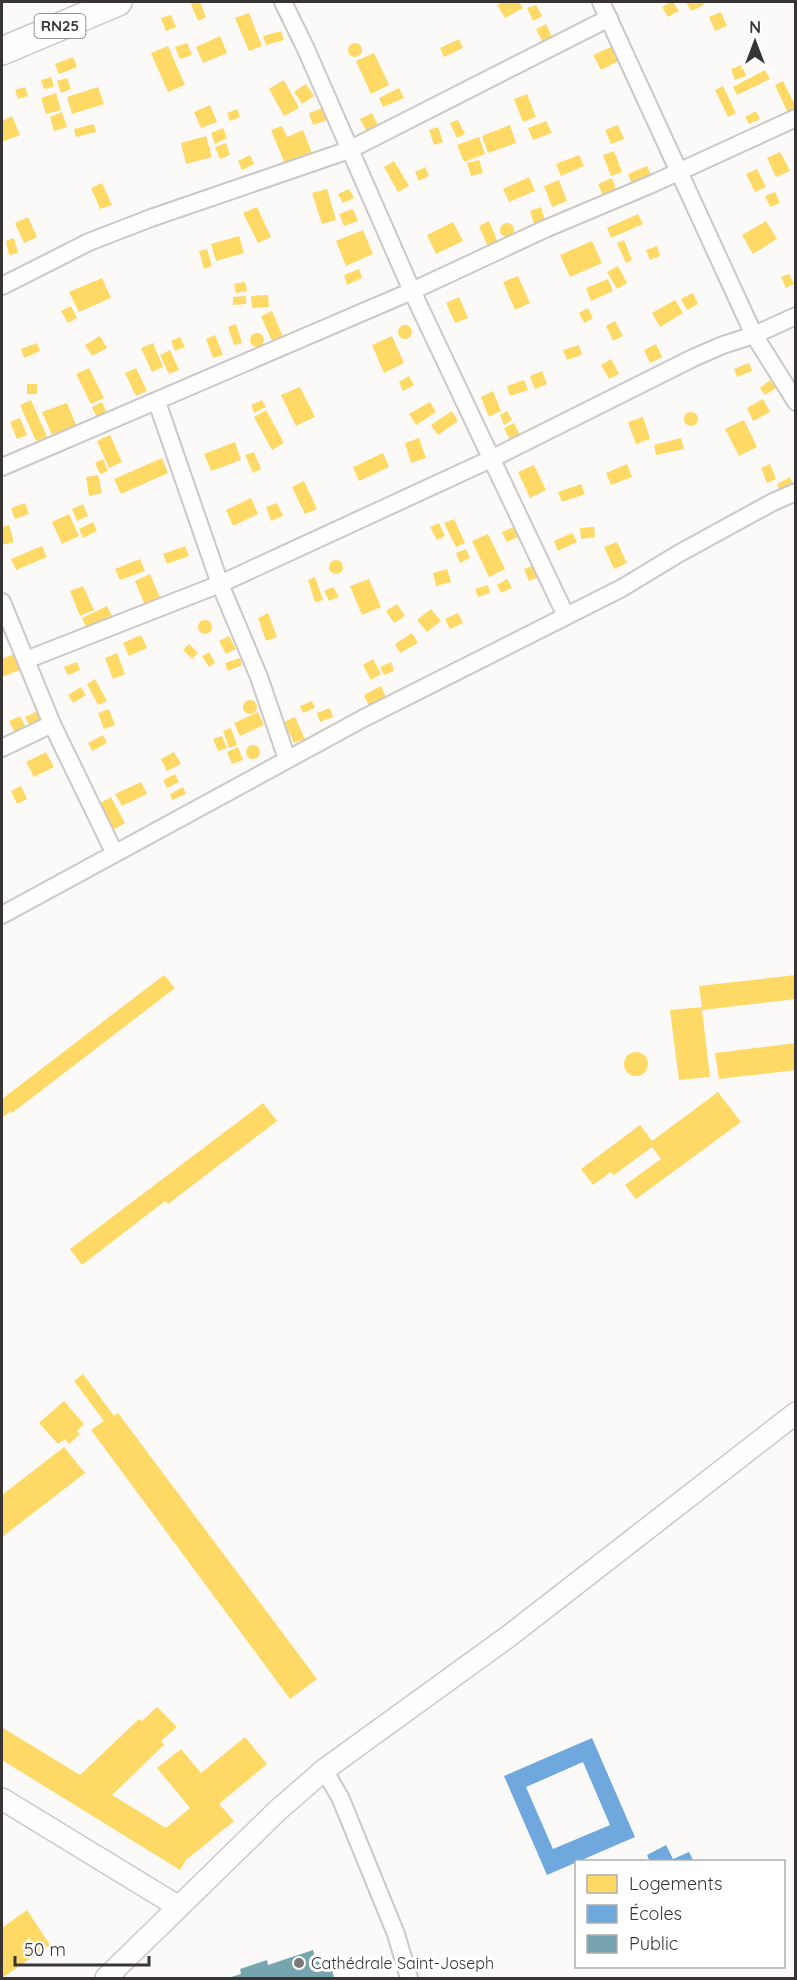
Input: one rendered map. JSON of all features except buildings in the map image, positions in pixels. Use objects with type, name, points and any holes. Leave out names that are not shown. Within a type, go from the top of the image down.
[{"type":"main road","name":"RN25","points":[[2,51],[83,8],[118,2]]},
{"type":"street","points":[[283,2],[412,291],[566,616]]},
{"type":"street","points":[[601,2],[754,336],[795,402]]},
{"type":"street","points":[[2,286],[89,242],[350,150],[609,18]]},
{"type":"street","points":[[2,467],[412,291],[795,118]]},
{"type":"street","points":[[26,660],[220,584],[491,459],[693,358],[723,345],[754,336],[795,316]]},
{"type":"street","points":[[157,402],[220,584],[259,677],[287,759]]},
{"type":"street","points":[[2,915],[287,759],[622,588],[773,501],[795,492]]},
{"type":"street","points":[[2,602],[52,724],[114,852]]},
{"type":"street","points":[[2,748],[52,724]]},
{"type":"street","points":[[106,1978],[277,1811],[324,1770],[509,1636],[795,1413]]},
{"type":"street","points":[[324,1770],[340,1797],[396,1934],[409,1978]]},
{"type":"street","points":[[2,1800],[179,1907]]},
{"type":"place","name":"Cathédrale Saint-Joseph","points":[[299,1963]]}]
